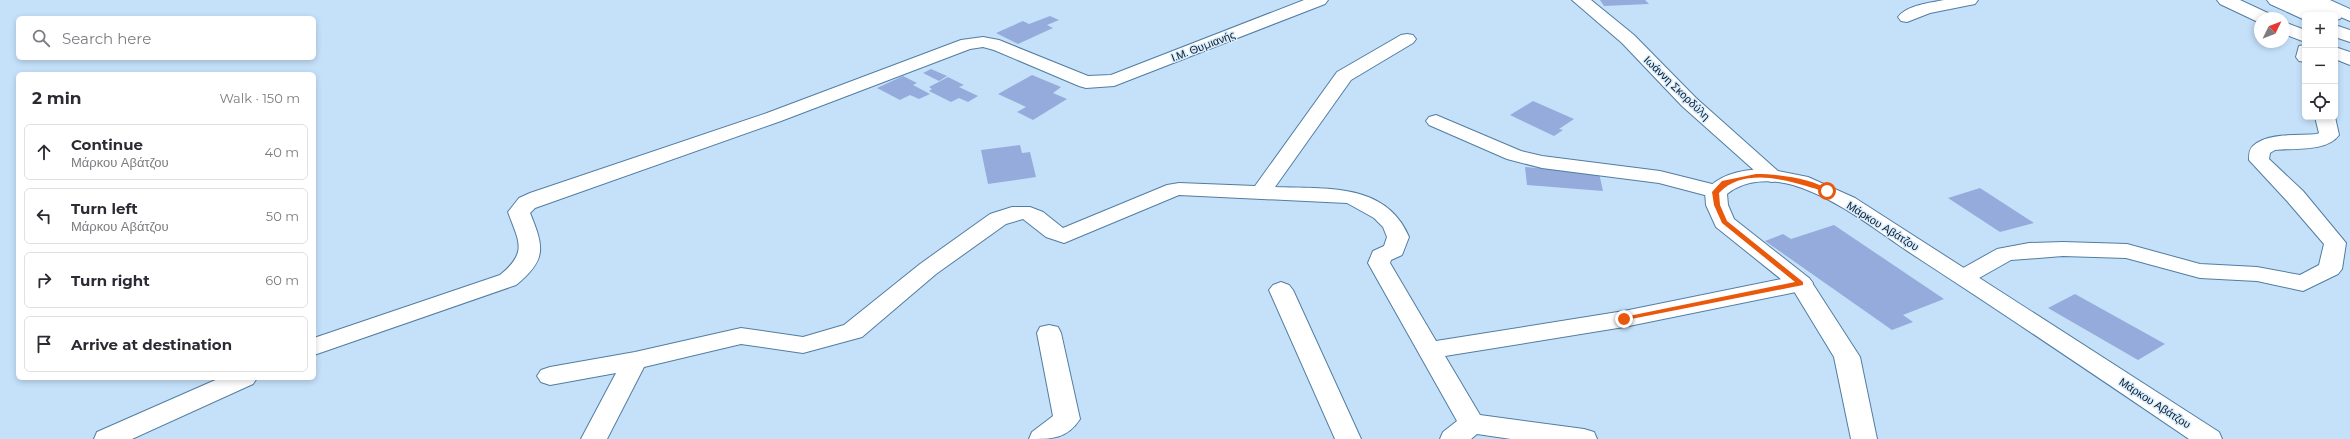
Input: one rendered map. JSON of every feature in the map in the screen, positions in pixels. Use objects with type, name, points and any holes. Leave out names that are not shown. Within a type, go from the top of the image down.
[{"type":"main road","name":"Ι.Μ. Θυμιανής","points":[[316,345],[508,280],[519,272],[528,260],[532,247],[519,212],[527,203],[774,117],[966,44],[982,42],[999,45],[1086,82],[1101,83],[1114,80],[1319,0]]},
{"type":"main road","name":"Ιωάννη Σκορδύλη","points":[[1581,0],[1628,39],[1689,102],[1772,176]]},
{"type":"main road","points":[[1907,17],[1925,9],[1969,0]]},
{"type":"main road","points":[[2226,0],[2254,13]]},
{"type":"main road","points":[[2276,0],[2302,13]]},
{"type":"main road","points":[[2298,0],[2327,12]]},
{"type":"main road","points":[[2316,0],[2350,16]]},
{"type":"main road","points":[[2338,17],[2350,22]]},
{"type":"main road","points":[[2290,30],[2302,36]]},
{"type":"main road","points":[[2338,31],[2350,37]]},
{"type":"main road","points":[[1262,191],[1344,76],[1407,39]]},
{"type":"main road","points":[[2338,53],[2350,59]]},
{"type":"main road","points":[[1964,277],[2005,254],[2029,250],[2094,249],[2127,251],[2200,271],[2257,274],[2303,283],[2330,269],[2342,243],[2260,160],[2260,150],[2270,144],[2322,140],[2328,135],[2326,120]]},
{"type":"main road","points":[[1436,121],[1514,155],[1550,163],[1618,170],[1660,177],[1716,192],[1717,205],[1724,222],[1801,283],[1847,357],[1864,439]]},
{"type":"main road","name":"Μάρκου Αβάτζου","points":[[1716,192],[1724,183],[1756,176],[1772,176],[1800,181],[1827,191],[1964,277],[2209,439]]},
{"type":"main road","points":[[550,376],[635,361],[741,336],[803,345],[853,331],[928,269],[998,219],[1011,213],[1025,211],[1034,214],[1057,234],[1064,236],[1167,191],[1192,189],[1262,191],[1351,197],[1382,213],[1392,225],[1398,237],[1394,250],[1381,256],[1379,264],[1430,350],[1463,431],[1513,428],[1584,439]]},
{"type":"main road","points":[[1430,350],[1624,319],[1801,283]]},
{"type":"main road","points":[[1281,290],[1348,439]]},
{"type":"main road","points":[[1042,439],[1067,419],[1049,333]]},
{"type":"main road","points":[[594,439],[635,361]]},
{"type":"main road","points":[[108,439],[240,380]]},
{"type":"building","points":[[1600,0],[1645,0],[1649,4],[1604,6]]},
{"type":"building","points":[[1050,16],[1059,20],[1047,25],[1053,28],[1018,44],[996,33],[1023,21],[1029,24]]},
{"type":"building","points":[[931,69],[947,76],[939,81],[923,73]]},
{"type":"building","points":[[1032,75],[1061,87],[1053,93],[1067,99],[1033,120],[1017,112],[1026,107],[998,94]]},
{"type":"building","points":[[903,76],[917,83],[913,85],[930,94],[919,99],[910,95],[900,100],[877,88]]},
{"type":"building","points":[[948,77],[964,85],[959,87],[978,96],[968,102],[959,98],[951,102],[929,91],[932,89],[929,87]]},
{"type":"building","points":[[1533,101],[1574,119],[1559,129],[1563,130],[1554,136],[1510,115]]},
{"type":"building","points":[[1020,145],[1022,153],[1030,152],[1036,177],[988,184],[981,150]]},
{"type":"building","points":[[1525,167],[1599,173],[1603,191],[1527,185]]},
{"type":"building","points":[[1980,188],[2034,223],[2000,232],[1948,198]]},
{"type":"building","points":[[1834,225],[1944,299],[1903,315],[1913,322],[1892,330],[1765,241],[1783,234],[1791,239]]},
{"type":"building","points":[[2075,294],[2165,344],[2138,360],[2048,308]]},
{"type":"route","points":[[1624,319],[1801,283],[1724,222],[1717,205],[1716,192],[1724,183],[1756,176],[1772,176],[1800,181],[1827,191]]}]
